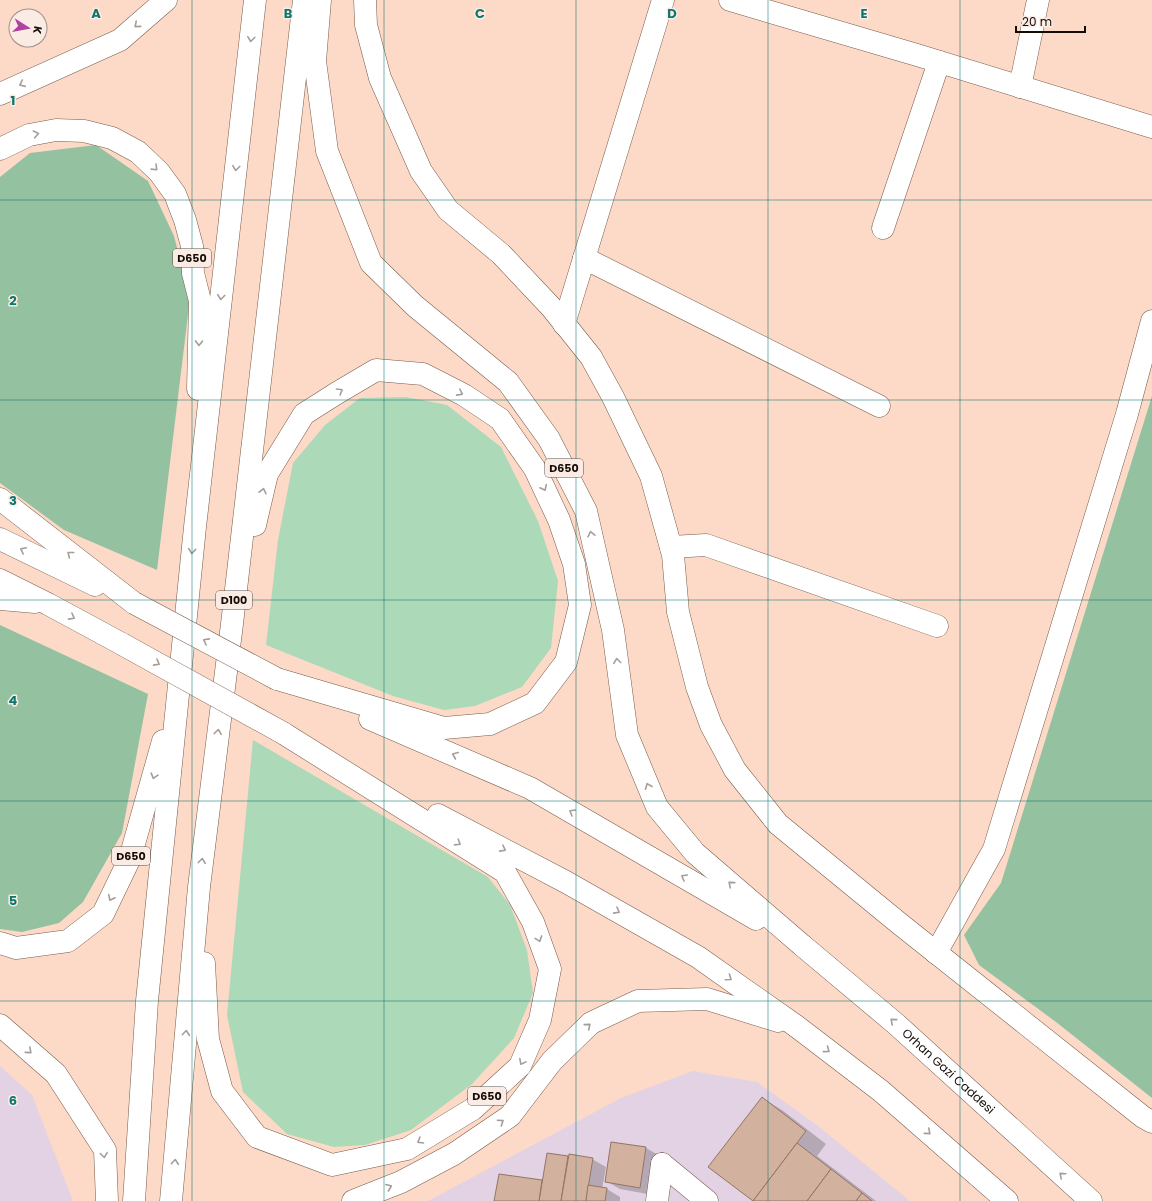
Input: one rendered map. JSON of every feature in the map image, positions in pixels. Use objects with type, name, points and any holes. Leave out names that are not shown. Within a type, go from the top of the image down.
[{"type":"main road","points":[[0,94],[120,40],[166,0]]},
{"type":"main road","points":[[134,1201],[147,1001],[195,527],[255,0]]},
{"type":"main road","name":"D100","points":[[172,1201],[199,887],[232,624],[304,0]]},
{"type":"main road","name":"D650","points":[[320,0],[315,61],[327,152],[371,263],[415,306],[508,382],[549,439],[586,511],[613,630],[627,735],[657,807],[695,853],[803,946]]},
{"type":"main road","points":[[365,0],[366,24],[380,78],[421,171],[448,210],[501,254],[551,307],[591,356],[613,397],[651,476],[673,555],[678,612],[697,687],[711,725],[735,770],[778,824],[936,953],[1143,1117],[1152,1122]]},
{"type":"main road","points":[[564,324],[663,0]]},
{"type":"main road","points":[[730,0],[1152,127]]},
{"type":"main road","points":[[1020,87],[1038,0]]},
{"type":"main road","points":[[883,228],[939,62]]},
{"type":"main road","name":"D650","points":[[0,149],[29,135],[56,130],[84,131],[112,138],[138,152],[159,172],[175,194],[185,220],[192,246],[193,274],[200,301],[195,527]]},
{"type":"main road","points":[[584,258],[879,406]]},
{"type":"main road","points":[[936,953],[994,849],[1127,414],[1152,321]]},
{"type":"main road","name":"D650","points":[[232,624],[268,474],[304,414],[376,370],[423,374],[464,395],[500,419],[535,469],[559,520],[574,564],[580,605],[566,662],[535,703],[490,724],[444,728],[277,679]]},
{"type":"main road","name":"D650","points":[[0,499],[134,603]]},
{"type":"main road","name":"D650","points":[[0,539],[134,603],[277,679],[530,788],[803,946]]},
{"type":"main road","points":[[671,547],[706,544],[937,626]]},
{"type":"main road","points":[[0,580],[122,644],[283,733],[566,882],[698,956],[796,1026],[881,1091],[1007,1201]]},
{"type":"main road","points":[[0,599],[48,604]]},
{"type":"main road","name":"D650","points":[[0,943],[16,948],[68,941],[103,914],[130,858],[179,684]]},
{"type":"main road","name":"D650","points":[[199,887],[208,1039],[222,1091],[257,1137],[332,1165],[406,1149],[473,1109],[520,1066],[540,1020],[550,969],[533,922],[505,872],[283,733]]},
{"type":"main road","name":"Orhan Gazi Caddesi","points":[[803,946],[896,1024],[1091,1201]]},
{"type":"main road","name":"D650","points":[[353,1201],[401,1182],[454,1154],[510,1116],[552,1061],[591,1023],[638,1001],[707,999],[796,1026]]},
{"type":"main road","points":[[0,1025],[56,1074],[104,1150],[107,1201]]},
{"type":"main road","points":[[657,1201],[662,1164],[707,1201]]},
{"type":"shaded area","points":[[0,1066],[32,1095],[73,1201],[0,1201]]},
{"type":"shaded area","points":[[693,1071],[757,1082],[818,1126],[910,1201],[428,1201],[621,1098]]},
{"type":"green space","points":[[96,145],[148,181],[174,236],[190,298],[157,570],[64,530],[0,483],[0,177],[30,153]]},
{"type":"green space","points":[[1152,396],[1152,1098],[1056,1022],[979,965],[964,935],[1001,883]]},
{"type":"green space","points":[[406,397],[447,405],[501,447],[538,521],[558,581],[551,648],[522,687],[475,706],[444,710],[393,696],[266,645],[278,540],[293,463],[325,425],[360,398]]},
{"type":"green space","points":[[0,625],[148,694],[122,833],[83,902],[59,923],[22,932],[0,929]]},
{"type":"green space","points":[[253,740],[488,877],[510,905],[527,950],[533,993],[514,1038],[472,1084],[411,1130],[365,1145],[334,1147],[287,1134],[243,1092],[227,1015]]},
{"type":"building","points":[[762,1097],[806,1131],[753,1201],[708,1167]]},
{"type":"building","points":[[611,1142],[646,1147],[640,1188],[605,1182]]},
{"type":"building","points":[[797,1143],[831,1169],[807,1201],[753,1201]]},
{"type":"building","points":[[547,1153],[568,1156],[561,1201],[539,1201]]},
{"type":"building","points":[[569,1154],[593,1158],[586,1201],[561,1201]]},
{"type":"building","points":[[831,1169],[862,1193],[856,1201],[807,1201]]},
{"type":"building","points":[[499,1174],[542,1180],[539,1201],[494,1201]]},
{"type":"building","points":[[588,1185],[607,1188],[605,1201],[586,1201]]},
{"type":"building","points":[[862,1193],[872,1201],[856,1201]]}]
